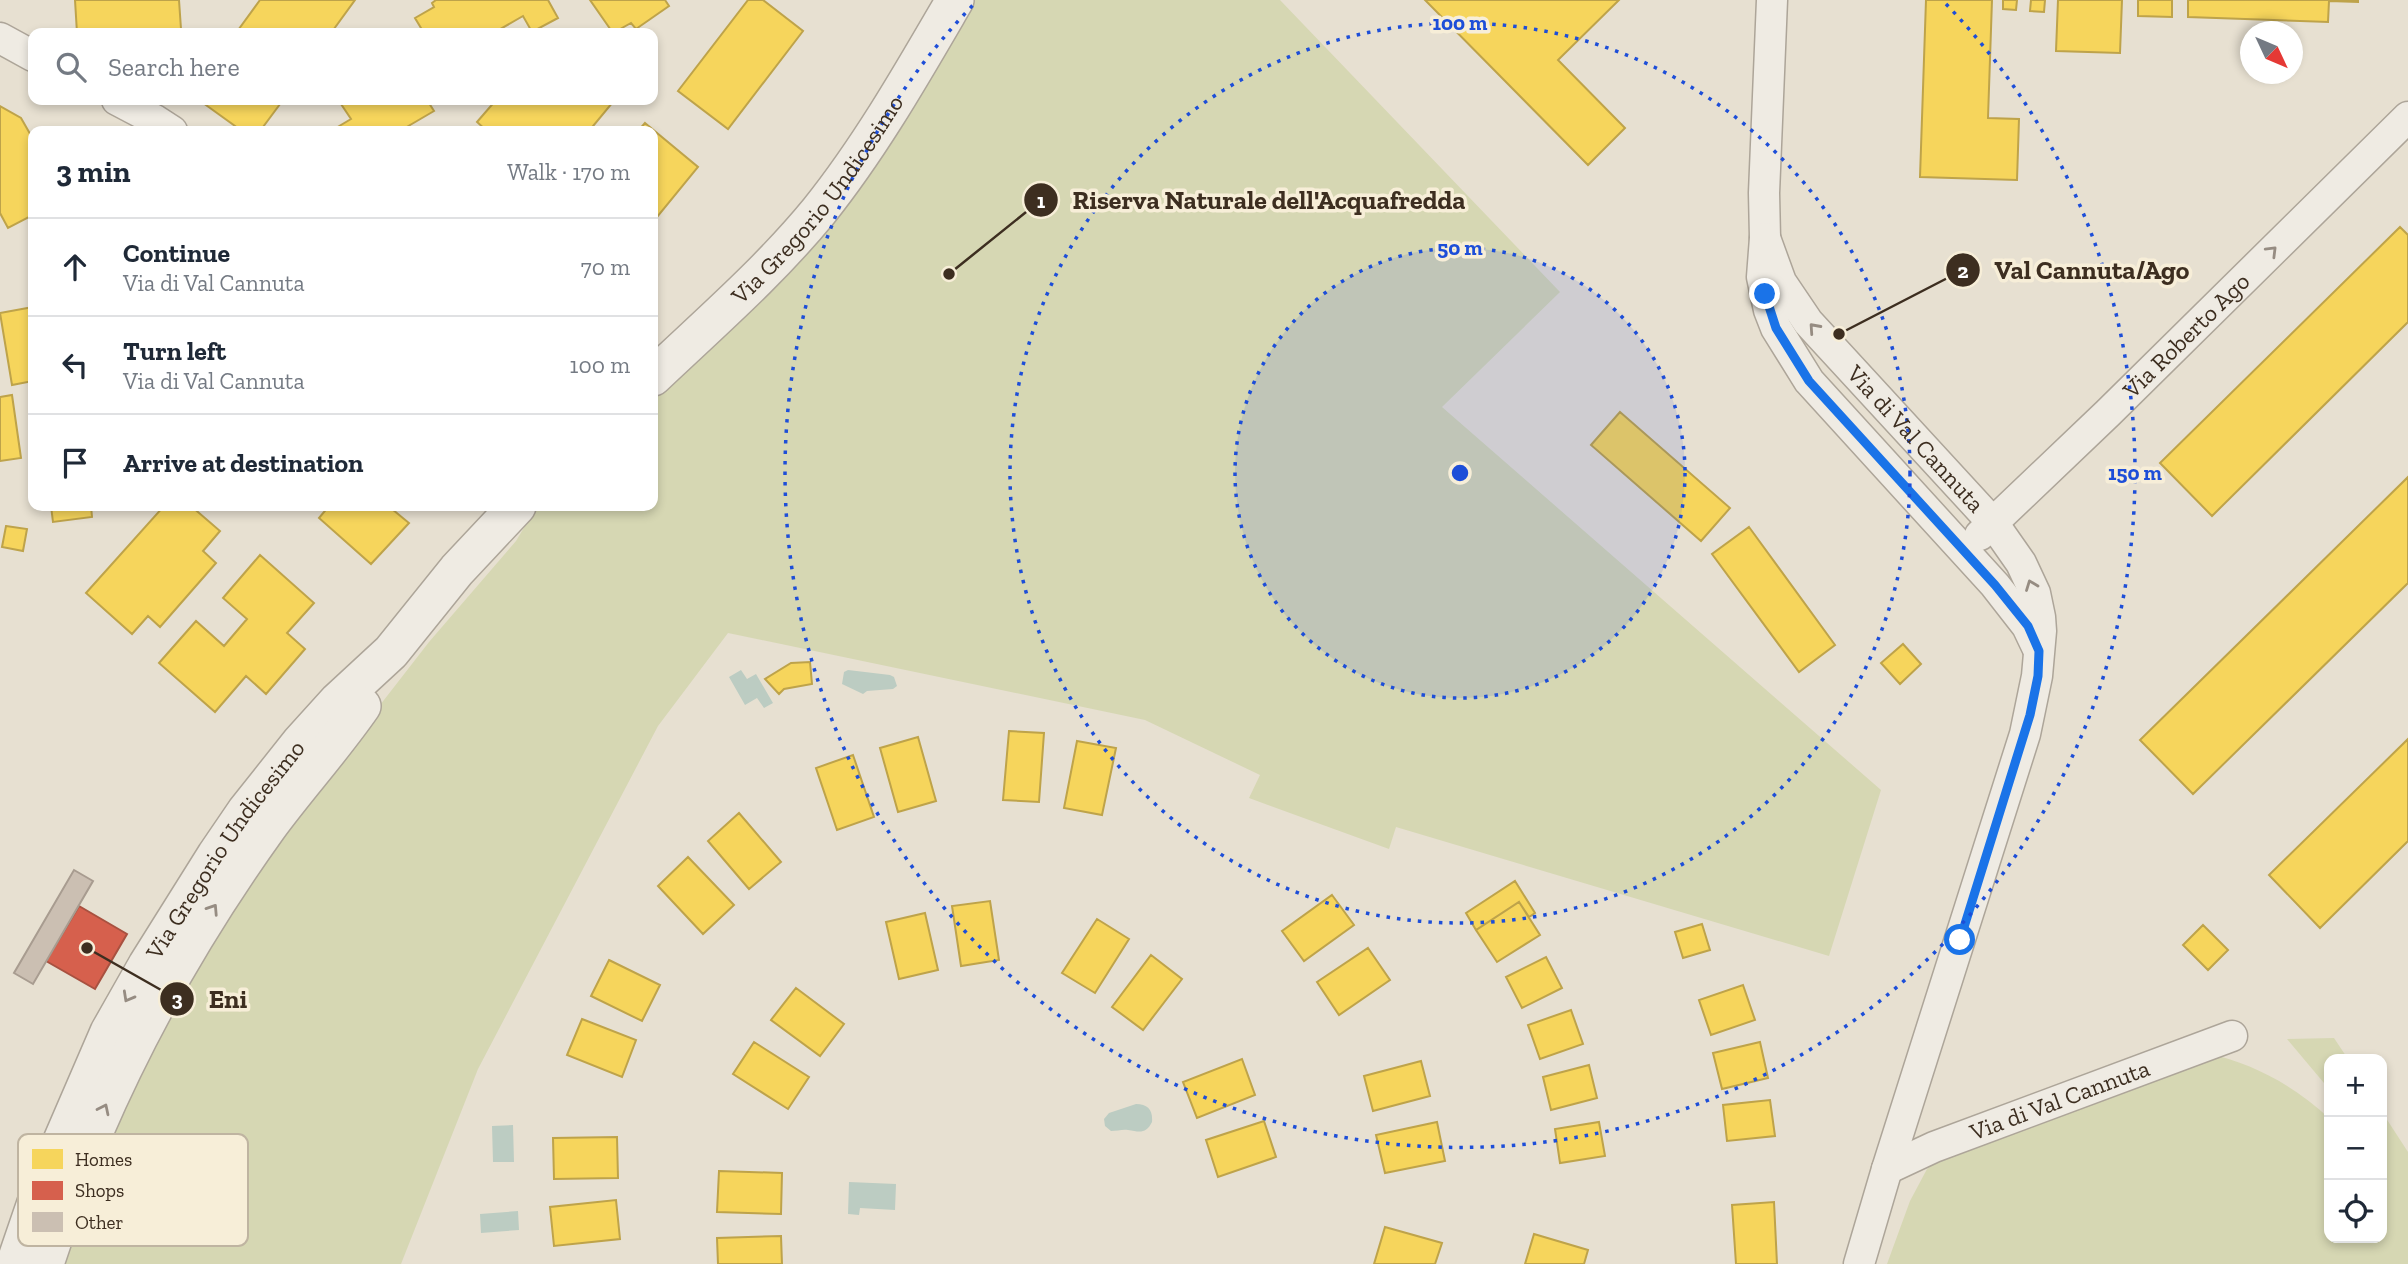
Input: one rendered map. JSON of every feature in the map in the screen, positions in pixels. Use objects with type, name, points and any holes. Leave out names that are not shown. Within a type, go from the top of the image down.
[{"type":"street","name":"Via Gregorio Undicesimo","points":[[658,372],[750,287],[818,212],[866,145],[955,0]]},
{"type":"street","name":"Via di Val Cannuta","points":[[1772,0],[1762,277],[1776,328],[1799,368],[1995,585],[2028,626],[2039,651]]},
{"type":"street","points":[[0,38],[28,53]]},
{"type":"street","points":[[126,105],[164,126]]},
{"type":"street","name":"Via Roberto Ago","points":[[1963,551],[2404,128]]},
{"type":"street","name":"Via di Val Cannuta","points":[[1765,238],[1781,282],[1797,308],[1993,523],[2017,555],[2032,586],[2040,617],[2035,692],[2025,734],[1859,1264]]},
{"type":"street","name":"Via Gregorio Undicesimo","points":[[64,1134],[98,1054],[147,965],[216,855],[274,775],[338,701],[391,652],[457,570],[512,511]]},
{"type":"street","name":"Via Gregorio Undicesimo","points":[[93,1134],[162,995],[212,912],[268,827],[354,718],[378,680],[391,652]]},
{"type":"street","name":"Via di Val Cannuta","points":[[1887,1169],[1934,1147],[2232,1036]]},
{"type":"street","name":"Via Gregorio Undicesimo","points":[[15,1264],[21,1246]]},
{"type":"street","name":"Via Gregorio Undicesimo","points":[[45,1264],[51,1246]]},
{"type":"green space","points":[[975,0],[1280,0],[1560,292],[1442,407],[1881,790],[1829,956],[1396,827],[1389,849],[1249,798],[1260,775],[1145,720],[728,633],[658,726],[478,1069],[401,1264],[60,1264],[67,1246],[248,1246],[248,1134],[111,1134],[160,1026],[221,920],[297,812],[429,642],[516,541],[534,511],[658,511],[658,392],[725,330],[804,248],[898,133]]},
{"type":"green space","points":[[2334,1038],[2345,1054],[2324,1054],[2324,1083],[2287,1039]]},
{"type":"green space","points":[[2209,1054],[2225,1058],[2258,1070],[2288,1086],[2324,1114],[2324,1243],[2387,1243],[2387,1120],[2408,1152],[2408,1264],[1887,1264],[1910,1201],[1927,1169],[1951,1148]]},
{"type":"shaded area","points":[[741,670],[747,679],[756,674],[773,703],[764,708],[757,698],[745,705],[729,677]]},
{"type":"shaded area","points":[[848,670],[890,675],[894,677],[897,686],[863,694],[842,684],[844,672]]},
{"type":"shaded area","points":[[1136,1104],[1144,1105],[1151,1111],[1152,1122],[1147,1129],[1139,1132],[1111,1131],[1105,1126],[1104,1119],[1109,1113]]},
{"type":"shaded area","points":[[513,1125],[514,1162],[493,1162],[492,1126]]},
{"type":"shaded area","points":[[849,1182],[896,1184],[895,1210],[860,1208],[859,1215],[848,1214]]},
{"type":"shaded area","points":[[518,1211],[519,1230],[481,1233],[480,1214]]},
{"type":"building: Homes","points":[[75,0],[179,0],[181,28],[77,28]]},
{"type":"building: Homes","points":[[260,0],[355,0],[335,28],[240,28]]},
{"type":"building: Homes","points":[[436,0],[548,0],[558,18],[539,28],[530,28],[523,16],[502,28],[421,28],[415,18],[434,7],[432,3]]},
{"type":"building: Homes","points":[[590,0],[665,0],[669,6],[637,28],[631,23],[622,28],[610,28]]},
{"type":"building: Homes","points":[[748,0],[763,0],[803,31],[728,129],[678,91]]},
{"type":"building: Homes","points":[[1425,0],[1619,0],[1558,60],[1625,128],[1588,165]]},
{"type":"building: Homes","points":[[1926,0],[1992,0],[1988,118],[2019,119],[2017,180],[1920,177]]},
{"type":"building: Homes","points":[[2003,0],[2017,0],[2016,10],[2003,9]]},
{"type":"building: Homes","points":[[2031,0],[2045,0],[2044,12],[2030,11]]},
{"type":"building: Homes","points":[[2058,0],[2122,0],[2120,53],[2056,51]]},
{"type":"building: Homes","points":[[2138,0],[2172,0],[2172,17],[2138,16]]},
{"type":"building: Homes","points":[[2188,0],[2358,0],[2329,1],[2328,22],[2188,17]]},
{"type":"building: Homes","points":[[206,105],[279,105],[264,126],[235,126]]},
{"type":"building: Homes","points":[[342,105],[430,105],[434,111],[408,126],[339,126],[351,119]]},
{"type":"building: Homes","points":[[492,105],[611,105],[593,126],[481,126],[477,122]]},
{"type":"building: Homes","points":[[0,106],[21,118],[28,130],[28,218],[8,228],[0,213]]},
{"type":"building: Homes","points":[[658,134],[698,167],[658,216]]},
{"type":"building: Homes","points":[[2400,227],[2408,235],[2408,322],[2212,516],[2160,463]]},
{"type":"building: Homes","points":[[28,308],[28,382],[12,385],[0,313]]},
{"type":"building: Homes","points":[[12,395],[21,458],[0,461],[0,397]]},
{"type":"building: Homes","points":[[1620,412],[1730,508],[1701,541],[1591,445]]},
{"type":"building: Homes","points":[[2408,477],[2408,583],[2193,794],[2140,740]]},
{"type":"building: Homes","points":[[52,511],[91,511],[92,517],[53,522]]},
{"type":"building: Homes","points":[[160,511],[197,511],[220,531],[203,551],[216,563],[160,627],[148,616],[132,634],[86,593]]},
{"type":"building: Homes","points":[[325,511],[394,511],[409,523],[371,564],[319,518]]},
{"type":"building: Homes","points":[[6,526],[27,529],[23,551],[2,547]]},
{"type":"building: Homes","points":[[1749,527],[1835,645],[1799,672],[1712,554]]},
{"type":"building: Homes","points":[[260,555],[314,603],[287,633],[305,649],[266,694],[246,676],[215,712],[159,663],[196,621],[224,646],[247,619],[223,598]]},
{"type":"building: Homes","points":[[1903,644],[1921,664],[1900,684],[1881,663]]},
{"type":"building: Homes","points":[[810,662],[812,684],[784,689],[779,694],[765,679],[791,663]]},
{"type":"building: Homes","points":[[1009,731],[1044,733],[1039,802],[1003,800]]},
{"type":"building: Homes","points":[[918,737],[936,801],[898,812],[880,748]]},
{"type":"building: Homes","points":[[2408,739],[2408,841],[2320,928],[2269,875]]},
{"type":"building: Homes","points":[[1077,741],[1116,748],[1102,815],[1064,808]]},
{"type":"building: Homes","points":[[853,755],[874,817],[837,830],[816,768]]},
{"type":"building: Homes","points":[[739,813],[781,862],[749,889],[708,841]]},
{"type":"building: Homes","points":[[688,857],[734,905],[703,934],[658,886]]},
{"type":"building: Homes","points":[[1515,881],[1535,913],[1529,917],[1519,902],[1476,930],[1466,913]]},
{"type":"building: Homes","points":[[1332,895],[1354,925],[1304,961],[1282,931]]},
{"type":"building: Homes","points":[[990,901],[999,960],[961,966],[952,906]]},
{"type":"building: Homes","points":[[1519,902],[1540,935],[1497,962],[1476,930]]},
{"type":"building: Homes","points":[[925,913],[938,970],[899,979],[886,922]]},
{"type":"building: Homes","points":[[1097,919],[1129,939],[1095,993],[1062,973]]},
{"type":"building: Homes","points":[[1702,924],[1710,950],[1683,958],[1675,932]]},
{"type":"building: Homes","points":[[2203,925],[2228,950],[2208,970],[2183,945]]},
{"type":"building: Homes","points":[[1368,948],[1390,980],[1339,1015],[1317,982]]},
{"type":"building: Homes","points":[[1151,955],[1182,979],[1143,1030],[1112,1007]]},
{"type":"building: Homes","points":[[1546,957],[1562,988],[1522,1008],[1506,977]]},
{"type":"building: Homes","points":[[609,960],[660,985],[642,1021],[591,996]]},
{"type":"building: Homes","points":[[1743,985],[1755,1020],[1711,1035],[1699,1000]]},
{"type":"building: Homes","points":[[796,988],[844,1024],[820,1056],[771,1020]]},
{"type":"building: Homes","points":[[1571,1010],[1583,1044],[1540,1059],[1528,1025]]},
{"type":"building: Homes","points":[[582,1019],[636,1040],[622,1077],[567,1055]]},
{"type":"building: Homes","points":[[754,1042],[809,1077],[788,1109],[733,1074]]},
{"type":"building: Homes","points":[[1760,1042],[1768,1078],[1722,1089],[1713,1053]]},
{"type":"building: Homes","points":[[1242,1059],[1255,1095],[1197,1118],[1183,1082]]},
{"type":"building: Homes","points":[[1421,1061],[1430,1096],[1373,1111],[1364,1076]]},
{"type":"building: Homes","points":[[1589,1065],[1597,1098],[1551,1110],[1543,1077]]},
{"type":"building: Homes","points":[[1770,1100],[1775,1136],[1727,1141],[1723,1105]]},
{"type":"building: Homes","points":[[1264,1121],[1276,1157],[1218,1177],[1206,1140]]},
{"type":"building: Homes","points":[[1437,1122],[1445,1161],[1385,1173],[1376,1135]]},
{"type":"building: Homes","points":[[1599,1122],[1605,1156],[1560,1163],[1555,1129]]},
{"type":"building: Homes","points":[[617,1137],[618,1178],[554,1179],[553,1138]]},
{"type":"building: Homes","points":[[719,1171],[782,1173],[781,1214],[717,1212]]},
{"type":"building: Homes","points":[[616,1200],[620,1239],[554,1246],[550,1207]]},
{"type":"building: Homes","points":[[1774,1202],[1777,1264],[1736,1264],[1732,1205]]},
{"type":"building: Homes","points":[[1385,1227],[1442,1243],[1435,1264],[1374,1264]]},
{"type":"building: Homes","points":[[1534,1234],[1588,1250],[1584,1264],[1525,1264]]},
{"type":"building: Homes","points":[[781,1236],[782,1264],[718,1264],[717,1238]]},
{"type":"building: Shops","points":[[79,906],[127,934],[95,989],[46,961]]},
{"type":"building: Other","points":[[74,870],[93,881],[33,984],[14,973]]},
{"type":"place","name":"Riserva Naturale dell'Acquafredda","points":[[949,274]]},
{"type":"place","name":"Val Cannuta/Ago","points":[[1839,334]]},
{"type":"place","name":"Eni","points":[[87,948]]},
{"type":"route","points":[[1765,294],[1776,328],[1799,368],[1995,585],[2028,626],[2039,651],[2038,676],[2025,734],[1960,940]]}]
